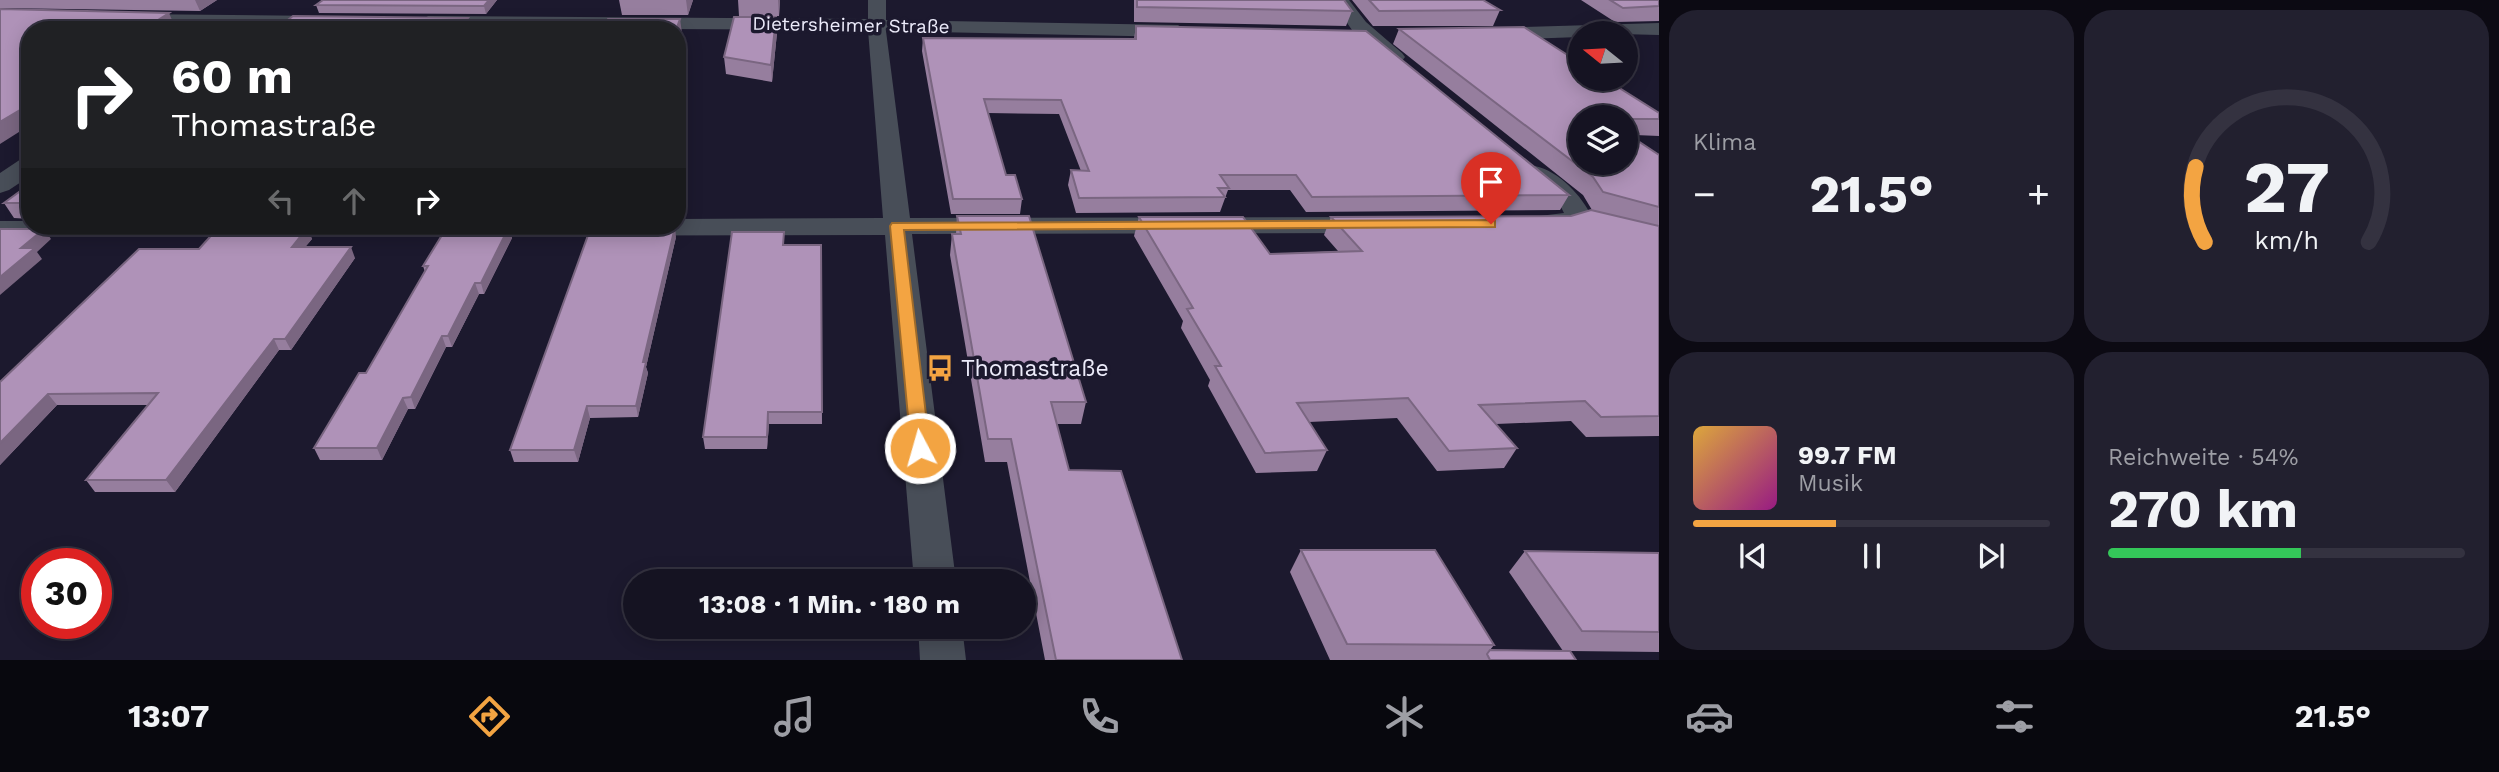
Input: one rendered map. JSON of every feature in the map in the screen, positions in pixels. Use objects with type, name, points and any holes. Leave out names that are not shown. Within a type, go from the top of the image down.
[{"type":"street","points":[[877,0],[876,25],[934,569]]},
{"type":"street","points":[[1340,0],[1352,19],[1410,70]]},
{"type":"street","points":[[112,19],[150,21]]},
{"type":"street","points":[[302,21],[340,19]]},
{"type":"street","name":"Dietersheimer Straße","points":[[686,24],[1194,31]]},
{"type":"street","points":[[1472,34],[1659,29]]},
{"type":"street","points":[[1513,155],[1590,220],[1520,223]]},
{"type":"street","points":[[0,185],[21,170]]},
{"type":"street","points":[[686,227],[1402,224]]},
{"type":"street","points":[[0,229],[21,229]]},
{"type":"street","points":[[941,639],[943,660]]},
{"type":"building","points":[[323,0],[489,0],[484,6],[316,5]]},
{"type":"building","points":[[1137,0],[1344,0],[1352,11],[1137,7]]},
{"type":"building","points":[[1369,0],[1483,0],[1500,10],[1379,11]]},
{"type":"building","points":[[1610,0],[1659,0],[1659,6],[1623,8]]},
{"type":"building","points":[[0,9],[169,13],[156,21],[21,21],[21,109],[0,122]]},
{"type":"building","points":[[293,16],[468,18],[466,21],[287,21]]},
{"type":"building","points":[[734,17],[776,17],[771,65],[724,57]]},
{"type":"building","points":[[608,19],[680,19],[679,21],[607,21]]},
{"type":"building","points":[[1136,26],[1366,31],[1569,195],[1312,197],[1296,175],[1220,175],[1229,188],[1218,188],[1225,197],[1079,198],[1071,170],[1089,171],[1061,100],[984,99],[1006,175],[1015,175],[1022,199],[953,199],[923,38],[1136,39]]},
{"type":"building","points":[[1524,27],[1568,55],[1568,91],[1624,91],[1659,113],[1659,119],[1638,119],[1638,105],[1568,105],[1568,158],[1399,29]]},
{"type":"building","points":[[1638,141],[1659,155],[1659,207],[1603,192],[1590,175],[1638,175]]},
{"type":"building","points":[[21,191],[21,205],[4,203]]},
{"type":"building","points":[[1591,210],[1659,226],[1659,416],[1601,417],[1585,401],[1479,405],[1517,448],[1449,451],[1408,398],[1297,403],[1327,450],[1265,453],[1215,366],[1221,366],[1187,309],[1193,308],[1139,217],[1243,217],[1270,254],[1362,251],[1331,217],[1571,216]]},
{"type":"building","points":[[957,216],[1029,216],[1086,402],[1051,402],[1069,470],[1121,471],[1182,660],[1056,660],[1011,439],[988,439],[952,234],[961,234]]},
{"type":"building","points":[[0,229],[21,229],[21,235],[37,235],[21,248],[35,248],[0,277]]},
{"type":"building","points":[[732,232],[784,232],[783,245],[821,245],[822,412],[768,412],[767,437],[703,437]]},
{"type":"building","points":[[212,235],[301,235],[292,247],[351,247],[285,339],[274,339],[166,480],[86,480],[158,393],[48,394],[0,443],[0,382],[139,249],[199,249]]},
{"type":"building","points":[[442,235],[505,235],[481,283],[475,283],[448,336],[442,336],[411,397],[403,398],[377,448],[314,448],[359,373],[366,373],[428,266],[423,266]]},
{"type":"building","points":[[588,235],[673,235],[643,362],[646,362],[636,406],[587,406],[574,450],[510,450]]},
{"type":"building","points":[[1301,550],[1435,550],[1494,645],[1347,644]]},
{"type":"building","points":[[1525,551],[1659,553],[1659,632],[1582,631]]},
{"type":"building","points":[[1490,650],[1570,651],[1576,660],[1490,660],[1487,654]]},
{"type":"place","name":"Thomastraße","points":[[940,368]]},
{"type":"route","points":[[920,448],[897,226],[1491,224]]}]
